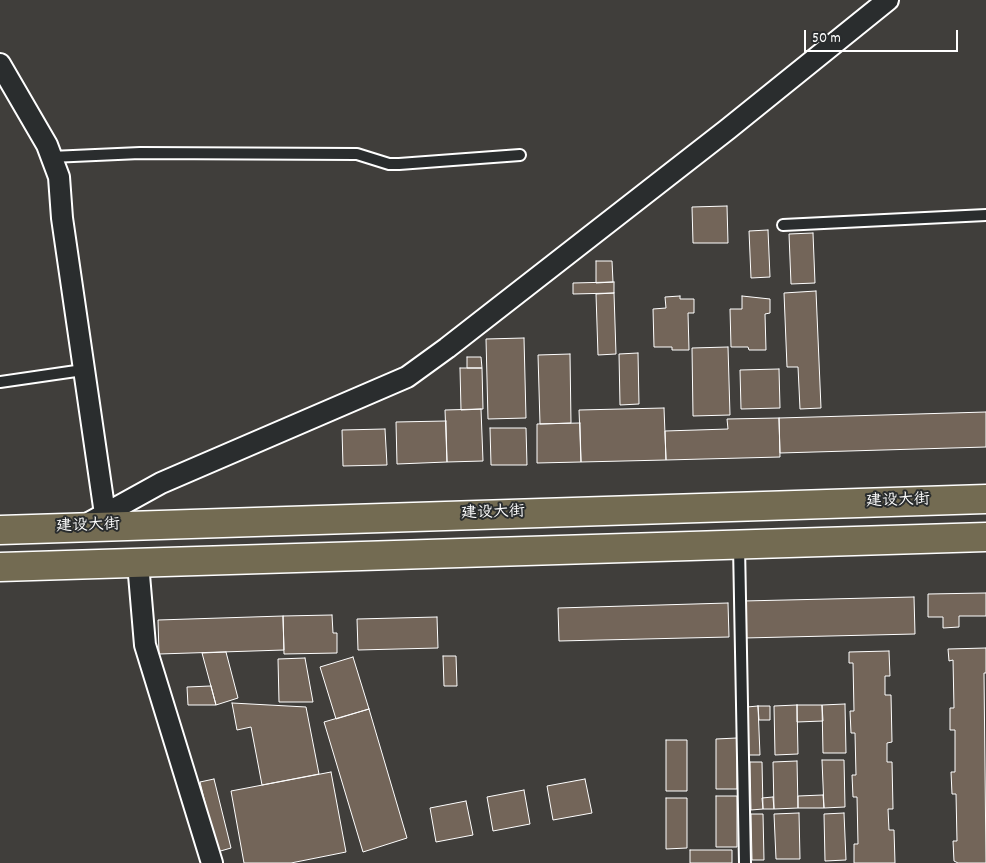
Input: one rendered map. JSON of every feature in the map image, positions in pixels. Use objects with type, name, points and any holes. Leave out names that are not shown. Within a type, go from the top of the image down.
[{"type":"main road","name":"建设大街","points":[[0,530],[986,499]]},
{"type":"main road","points":[[0,567],[986,537]]},
{"type":"street","points":[[81,527],[162,483],[407,377],[447,348],[728,129],[888,0]]},
{"type":"street","points":[[0,64],[32,116],[52,157],[59,177],[62,218],[105,514]]},
{"type":"street","points":[[138,563],[146,645],[212,863]]},
{"type":"lane","points":[[52,157],[140,153],[357,154],[389,164],[399,164],[520,155]]},
{"type":"lane","points":[[783,225],[986,215]]},
{"type":"lane","points":[[0,382],[84,370]]},
{"type":"lane","points":[[739,545],[745,863]]},
{"type":"building","points":[[727,206],[728,243],[693,243],[692,207]]},
{"type":"building","points":[[768,230],[770,277],[751,278],[749,231]]},
{"type":"building","points":[[813,233],[815,283],[791,284],[789,234]]},
{"type":"building","points":[[596,261],[612,261],[613,282],[596,283]]},
{"type":"building","points":[[614,282],[614,293],[573,294],[573,283]]},
{"type":"building","points":[[816,291],[821,408],[800,409],[798,367],[787,367],[784,293]]},
{"type":"building","points":[[614,293],[616,354],[598,355],[596,294]]},
{"type":"building","points":[[680,296],[680,299],[694,299],[694,313],[688,313],[689,350],[672,350],[672,347],[654,347],[653,309],[666,308],[665,297]]},
{"type":"building","points":[[742,296],[770,299],[770,313],[765,314],[766,350],[731,347],[730,309],[742,309]]},
{"type":"building","points":[[524,338],[526,418],[488,419],[486,339]]},
{"type":"building","points":[[728,347],[730,415],[693,416],[692,348]]},
{"type":"building","points":[[638,353],[639,404],[620,405],[619,354]]},
{"type":"building","points":[[570,354],[571,423],[540,424],[538,355]]},
{"type":"building","points":[[467,357],[481,357],[482,368],[467,368]]},
{"type":"building","points":[[460,368],[482,368],[483,409],[461,410]]},
{"type":"building","points":[[779,369],[780,408],[741,409],[740,370]]},
{"type":"building","points":[[664,408],[666,460],[581,462],[579,410]]},
{"type":"building","points":[[481,409],[483,461],[447,462],[445,410]]},
{"type":"building","points":[[986,412],[986,447],[780,453],[779,418]]},
{"type":"building","points":[[779,418],[780,457],[666,460],[665,431],[728,429],[727,419]]},
{"type":"building","points":[[446,421],[447,462],[397,464],[396,422]]},
{"type":"building","points":[[580,423],[581,462],[537,463],[537,424]]},
{"type":"building","points":[[490,428],[526,428],[527,465],[491,465]]},
{"type":"building","points":[[385,429],[387,465],[343,466],[342,430]]},
{"type":"building","points":[[986,593],[986,616],[959,616],[959,627],[943,628],[943,617],[928,617],[928,594]]},
{"type":"building","points":[[914,597],[915,634],[744,638],[743,601]]},
{"type":"building","points":[[728,603],[729,637],[559,641],[558,608]]},
{"type":"building","points":[[332,615],[333,633],[337,633],[337,653],[284,654],[283,616]]},
{"type":"building","points":[[283,616],[284,650],[159,654],[158,620]]},
{"type":"building","points":[[437,617],[438,648],[358,650],[357,619]]},
{"type":"building","points":[[986,648],[986,673],[984,673],[986,863],[958,863],[954,861],[953,841],[957,841],[956,794],[952,794],[951,772],[955,772],[955,730],[950,730],[950,708],[954,708],[953,660],[949,661],[948,649]]},
{"type":"building","points":[[889,651],[890,676],[885,676],[885,695],[891,695],[892,742],[887,743],[887,762],[892,762],[893,809],[888,809],[889,830],[894,830],[895,863],[854,863],[854,844],[858,844],[857,797],[853,797],[852,775],[856,775],[855,733],[851,733],[850,711],[854,711],[853,663],[849,663],[849,652]]},
{"type":"building","points":[[226,652],[238,698],[216,705],[202,653]]},
{"type":"building","points":[[443,656],[456,656],[457,686],[444,686]]},
{"type":"building","points":[[353,657],[369,709],[336,719],[320,667]]},
{"type":"building","points":[[305,658],[313,702],[279,702],[278,659]]},
{"type":"building","points":[[211,686],[216,705],[188,705],[187,687]]},
{"type":"building","points":[[232,703],[306,707],[319,774],[262,785],[251,727],[237,730]]},
{"type":"building","points":[[845,704],[846,753],[823,753],[822,705]]},
{"type":"building","points":[[797,705],[822,705],[823,721],[797,722]]},
{"type":"building","points":[[797,705],[798,754],[775,755],[774,706]]},
{"type":"building","points":[[758,706],[770,706],[770,720],[759,720]]},
{"type":"building","points":[[758,706],[760,755],[748,755],[747,707]]},
{"type":"building","points":[[369,709],[407,838],[363,852],[324,722]]},
{"type":"building","points":[[737,738],[737,789],[716,789],[716,739]]},
{"type":"building","points":[[666,740],[687,740],[687,791],[666,791]]},
{"type":"building","points":[[822,760],[844,760],[845,807],[824,808]]},
{"type":"building","points":[[797,761],[798,808],[774,809],[773,762]]},
{"type":"building","points":[[750,762],[762,762],[763,809],[751,810]]},
{"type":"building","points":[[331,772],[346,852],[291,863],[244,863],[231,791]]},
{"type":"building","points":[[214,779],[231,848],[217,852],[200,782]]},
{"type":"building","points":[[585,779],[592,813],[553,820],[547,786]]},
{"type":"building","points":[[524,790],[530,824],[493,831],[487,797]]},
{"type":"building","points":[[823,795],[824,808],[798,808],[798,796]]},
{"type":"building","points":[[716,796],[737,796],[737,847],[716,847]]},
{"type":"building","points":[[773,797],[774,809],[763,809],[762,798]]},
{"type":"building","points":[[666,798],[687,798],[687,848],[666,849]]},
{"type":"building","points":[[466,801],[473,835],[436,842],[430,808]]},
{"type":"building","points":[[799,813],[800,859],[776,859],[774,814]]},
{"type":"building","points":[[844,813],[846,860],[825,861],[824,814]]},
{"type":"building","points":[[751,814],[763,814],[764,860],[752,860]]},
{"type":"building","points":[[690,850],[732,850],[732,863],[690,863]]}]
